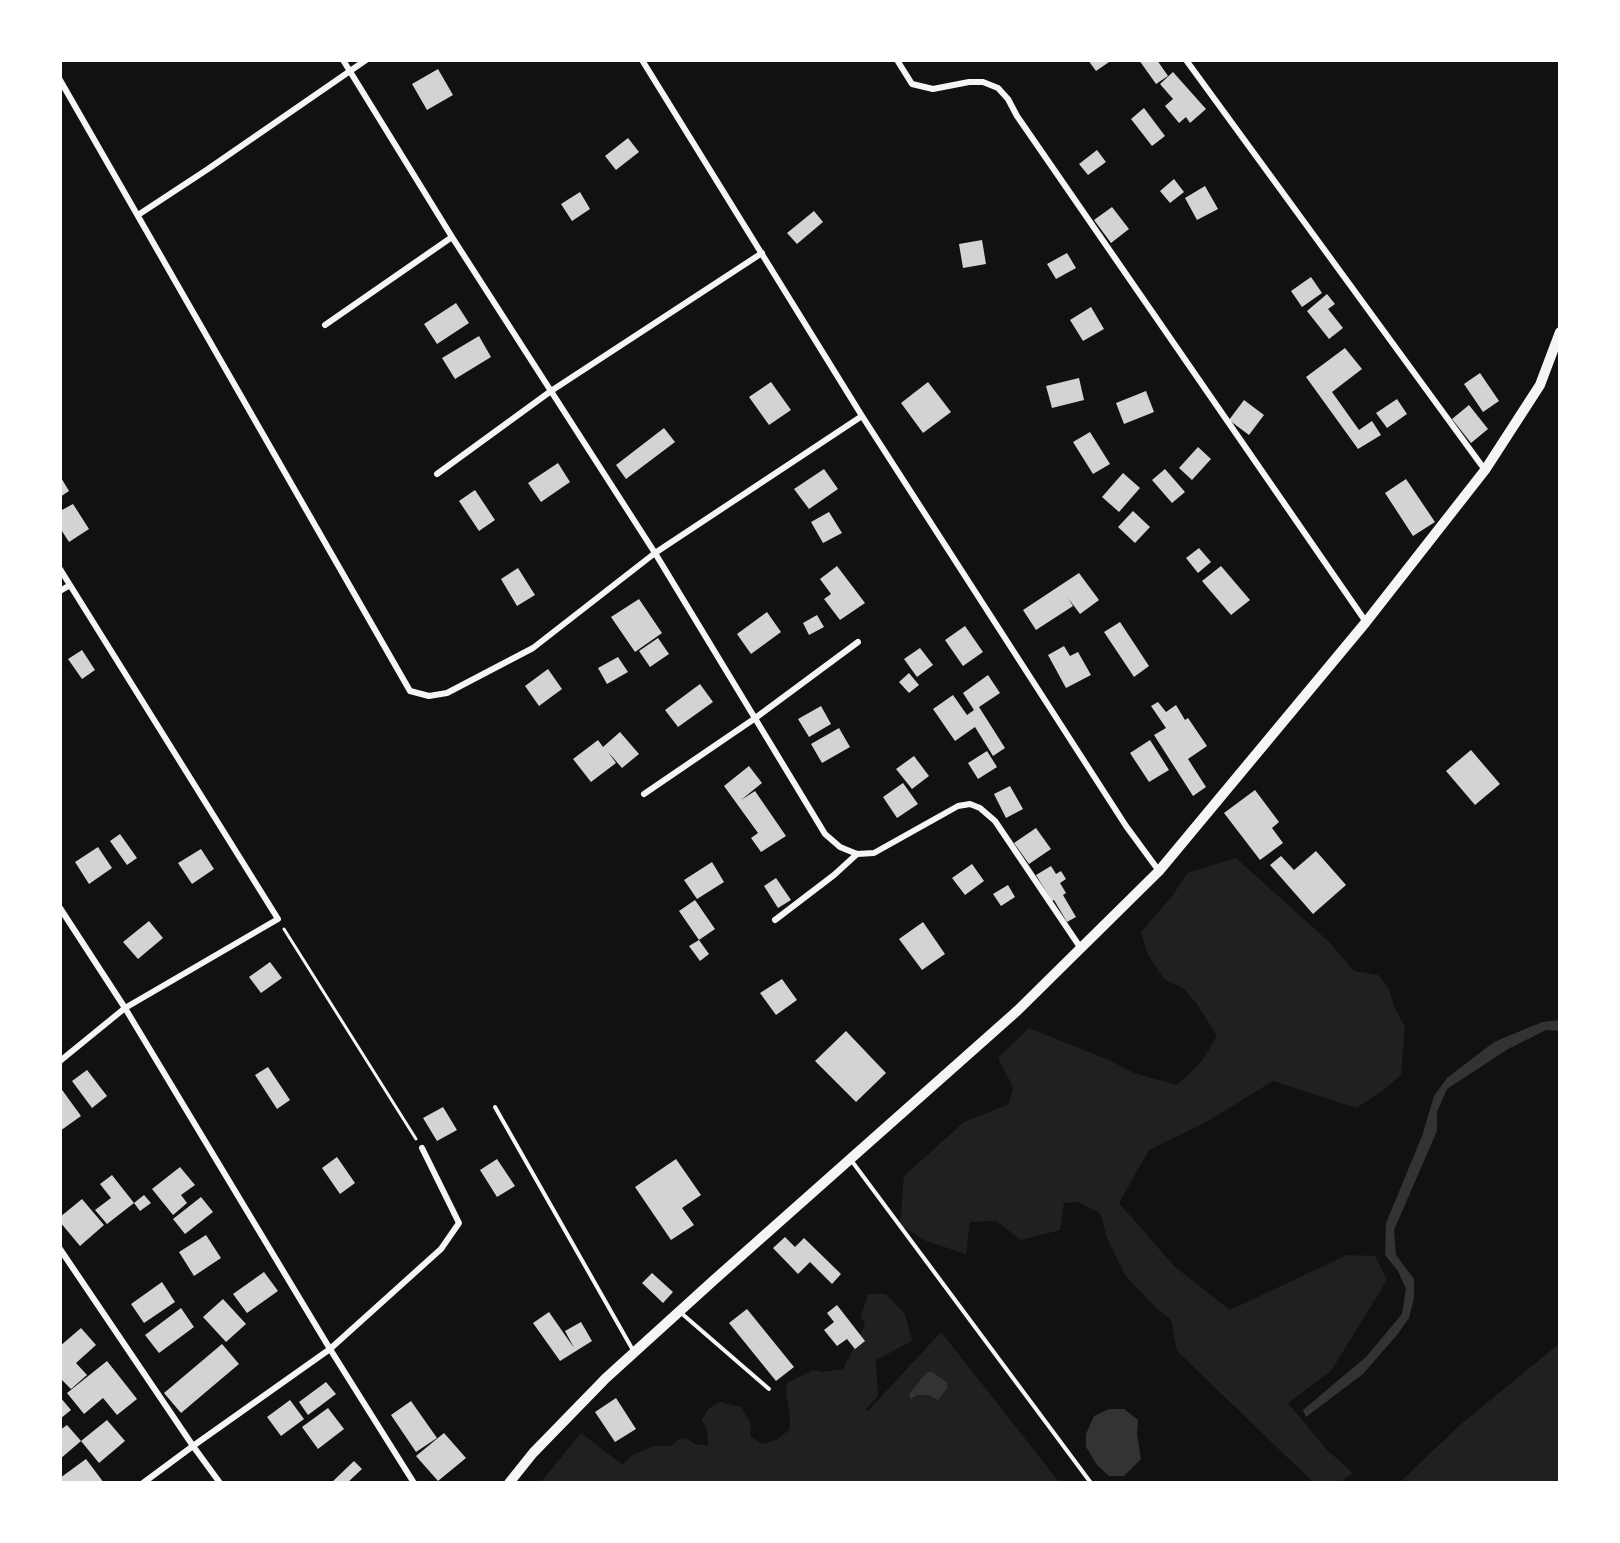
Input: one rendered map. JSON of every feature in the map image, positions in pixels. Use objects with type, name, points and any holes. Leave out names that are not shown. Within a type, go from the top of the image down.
[{"type":"main road","points":[[509,1483],[533,1453],[606,1378],[1017,1011],[1160,871],[1366,622],[1485,470],[1540,385],[1560,332]]},
{"type":"street","points":[[343,60],[452,237],[655,553],[825,834],[840,847],[857,854],[874,853],[958,806],[970,804],[980,808],[995,821],[1080,947]]},
{"type":"street","points":[[138,215],[366,60]]},
{"type":"street","points":[[642,60],[862,416],[1126,826],[1160,871]]},
{"type":"street","points":[[897,60],[912,84],[933,89],[969,82],[983,82],[998,87],[1366,622]]},
{"type":"street","points":[[1186,60],[1485,470]]},
{"type":"street","points":[[60,80],[410,691],[429,696],[447,693],[533,648],[655,553],[862,416]]},
{"type":"street","points":[[325,325],[452,237]]},
{"type":"street","points":[[437,474],[551,391],[762,253]]},
{"type":"street","points":[[60,569],[278,919],[125,1008],[60,1061]]},
{"type":"street","points":[[60,591],[70,585]]},
{"type":"street","points":[[644,794],[858,642]]},
{"type":"street","points":[[775,921],[857,854]]},
{"type":"street","points":[[60,908],[125,1008],[414,1483]]},
{"type":"street","points":[[143,1483],[330,1348],[441,1249],[459,1223],[422,1148]]},
{"type":"street","points":[[60,1249],[220,1483]]},
{"type":"lane","points":[[495,1107],[634,1353]]},
{"type":"lane","points":[[850,1159],[1091,1483]]},
{"type":"lane","points":[[680,1312],[769,1389]]},
{"type":"path","points":[[278,919],[422,1148]]},
{"type":"shaded area","points":[[1236,858],[1328,941],[1354,971],[1378,975],[1389,989],[1394,1006],[1405,1027],[1401,1075],[1381,1092],[1356,1108],[1273,1081],[1208,1121],[1149,1150],[1119,1203],[1174,1266],[1230,1310],[1347,1255],[1375,1256],[1387,1280],[1331,1371],[1288,1403],[1327,1450],[1353,1473],[1339,1483],[1314,1483],[1177,1351],[1171,1320],[1155,1307],[1125,1275],[1107,1238],[1100,1213],[1078,1202],[1064,1203],[1060,1230],[1021,1240],[996,1221],[970,1222],[966,1254],[926,1241],[900,1225],[904,1176],[964,1122],[1009,1104],[1013,1087],[998,1058],[1029,1028],[1109,1060],[1134,1073],[1177,1085],[1202,1061],[1217,1036],[1197,1004],[1183,988],[1164,979],[1147,953],[1141,932],[1173,895],[1187,873]]},
{"type":"shaded area","points":[[1560,1020],[1560,1031],[1546,1030],[1508,1049],[1447,1089],[1437,1112],[1437,1131],[1394,1230],[1396,1255],[1414,1279],[1414,1298],[1409,1318],[1363,1374],[1306,1417],[1303,1410],[1366,1357],[1402,1314],[1406,1289],[1398,1271],[1385,1255],[1386,1223],[1422,1136],[1434,1096],[1447,1078],[1494,1042],[1542,1022]]},
{"type":"shaded area","points":[[868,1294],[886,1294],[905,1314],[912,1341],[876,1360],[878,1396],[865,1410],[868,1411],[941,1332],[1060,1483],[540,1483],[581,1433],[623,1465],[631,1456],[653,1446],[671,1446],[678,1440],[686,1438],[695,1444],[708,1446],[707,1430],[702,1420],[708,1409],[720,1402],[741,1407],[751,1424],[750,1436],[762,1444],[776,1440],[789,1430],[787,1383],[813,1370],[822,1372],[843,1369],[865,1325],[861,1316]]},
{"type":"shaded area","points":[[1560,1343],[1560,1483],[1399,1483],[1461,1424]]},
{"type":"shaded area","points":[[927,1372],[932,1372],[947,1382],[947,1388],[938,1400],[929,1395],[917,1395],[911,1399],[909,1394]]},
{"type":"shaded area","points":[[1109,1409],[1124,1409],[1138,1420],[1137,1434],[1141,1459],[1124,1476],[1109,1476],[1097,1465],[1086,1447],[1086,1434],[1094,1416]]},
{"type":"building","points":[[1088,60],[1112,60],[1096,71]]},
{"type":"building","points":[[1139,60],[1157,60],[1168,76],[1156,84]]},
{"type":"building","points":[[438,69],[453,95],[427,110],[412,84]]},
{"type":"building","points":[[1173,72],[1206,109],[1190,123],[1186,117],[1179,123],[1165,106],[1173,99],[1160,84]]},
{"type":"building","points":[[1144,108],[1165,136],[1152,146],[1131,119]]},
{"type":"building","points":[[628,138],[639,152],[616,170],[605,156]]},
{"type":"building","points":[[1097,150],[1106,162],[1088,175],[1079,164]]},
{"type":"building","points":[[1174,179],[1184,192],[1170,203],[1160,191]]},
{"type":"building","points":[[1205,186],[1218,209],[1197,220],[1185,198]]},
{"type":"building","points":[[580,192],[590,209],[572,221],[561,204]]},
{"type":"building","points":[[1112,207],[1129,229],[1111,243],[1094,220]]},
{"type":"building","points":[[814,211],[823,222],[797,244],[787,233]]},
{"type":"building","points":[[982,240],[986,264],[963,268],[959,244]]},
{"type":"building","points":[[1067,253],[1076,268],[1056,279],[1047,264]]},
{"type":"building","points":[[1311,277],[1322,293],[1302,307],[1291,291]]},
{"type":"building","points":[[1327,294],[1335,304],[1328,309],[1343,328],[1329,339],[1307,311]]},
{"type":"building","points":[[456,303],[469,323],[437,344],[424,324]]},
{"type":"building","points":[[1091,307],[1104,329],[1083,341],[1070,320]]},
{"type":"building","points":[[479,336],[491,357],[455,379],[442,358]]},
{"type":"building","points":[[1345,348],[1362,369],[1332,392],[1359,430],[1372,421],[1381,435],[1358,449],[1306,377]]},
{"type":"building","points":[[1480,373],[1499,401],[1483,412],[1464,384]]},
{"type":"building","points":[[1079,378],[1084,400],[1052,408],[1046,386]]},
{"type":"building","points":[[771,382],[791,410],[769,425],[749,397]]},
{"type":"building","points":[[928,382],[951,412],[923,433],[901,403]]},
{"type":"building","points":[[1146,391],[1154,412],[1124,424],[1116,403]]},
{"type":"building","points":[[1397,399],[1407,414],[1387,428],[1376,413]]},
{"type":"building","points":[[1244,400],[1264,415],[1249,435],[1229,420]]},
{"type":"building","points":[[1469,405],[1488,429],[1471,443],[1452,419]]},
{"type":"building","points":[[664,428],[675,442],[626,479],[616,465]]},
{"type":"building","points":[[1090,432],[1110,464],[1093,474],[1073,442]]},
{"type":"building","points":[[1198,447],[1211,459],[1192,480],[1179,468]]},
{"type":"building","points":[[558,463],[570,482],[541,502],[528,483]]},
{"type":"building","points":[[824,469],[838,489],[809,509],[794,489]]},
{"type":"building","points":[[1165,469],[1185,492],[1172,503],[1152,480]]},
{"type":"building","points":[[1123,473],[1140,488],[1119,512],[1102,497]]},
{"type":"building","points":[[60,476],[69,491],[60,497]]},
{"type":"building","points":[[1406,479],[1435,522],[1413,536],[1385,493]]},
{"type":"building","points":[[475,490],[495,520],[479,531],[459,501]]},
{"type":"building","points":[[73,504],[89,529],[69,542],[60,528],[60,511]]},
{"type":"building","points":[[1133,511],[1150,527],[1135,543],[1118,527]]},
{"type":"building","points":[[829,512],[842,533],[823,543],[811,522]]},
{"type":"building","points":[[1199,548],[1211,562],[1198,573],[1186,558]]},
{"type":"building","points":[[837,566],[865,603],[840,620],[824,599],[831,594],[820,579]]},
{"type":"building","points":[[1221,566],[1250,600],[1231,615],[1202,581]]},
{"type":"building","points":[[518,568],[535,595],[517,606],[501,579]]},
{"type":"building","points":[[1079,573],[1099,600],[1080,614],[1068,598],[1073,606],[1036,630],[1023,610]]},
{"type":"building","points":[[639,599],[662,633],[635,652],[611,617]]},
{"type":"building","points":[[767,612],[781,632],[751,654],[737,634]]},
{"type":"building","points":[[817,615],[824,627],[809,635],[803,623]]},
{"type":"building","points":[[1120,622],[1149,666],[1134,677],[1104,632]]},
{"type":"building","points":[[965,626],[983,652],[963,666],[945,640]]},
{"type":"building","points":[[658,638],[669,654],[650,667],[639,651]]},
{"type":"building","points":[[1064,646],[1070,656],[1078,652],[1091,675],[1066,688],[1048,655]]},
{"type":"building","points":[[920,648],[933,665],[917,677],[904,659]]},
{"type":"building","points":[[82,650],[95,670],[82,679],[68,659]]},
{"type":"building","points":[[618,657],[628,672],[607,684],[598,668]]},
{"type":"building","points":[[548,669],[562,689],[539,706],[525,686]]},
{"type":"building","points":[[909,673],[919,685],[909,693],[899,682]]},
{"type":"building","points":[[988,675],[1000,693],[979,707],[1005,748],[993,756],[975,727],[955,741],[933,709],[953,695],[967,715],[974,710],[963,693]]},
{"type":"building","points":[[700,684],[713,702],[678,727],[665,710]]},
{"type":"building","points":[[1158,702],[1166,712],[1176,705],[1185,720],[1188,718],[1207,746],[1188,759],[1206,787],[1193,796],[1154,735],[1166,728],[1151,706]]},
{"type":"building","points":[[821,706],[831,724],[809,737],[798,719]]},
{"type":"building","points":[[839,728],[850,747],[822,763],[811,744]]},
{"type":"building","points":[[620,732],[639,754],[622,768],[608,752],[616,763],[591,782],[573,759],[598,740],[603,747]]},
{"type":"building","points":[[1150,740],[1169,770],[1149,782],[1130,753]]},
{"type":"building","points":[[1471,750],[1500,784],[1475,805],[1446,771]]},
{"type":"building","points":[[987,751],[997,767],[978,779],[968,763]]},
{"type":"building","points":[[914,756],[929,776],[912,789],[896,769]]},
{"type":"building","points":[[749,766],[762,783],[741,800],[755,791],[786,836],[761,852],[751,838],[758,833],[724,786]]},
{"type":"building","points":[[903,783],[918,804],[897,818],[883,797]]},
{"type":"building","points":[[1010,786],[1023,809],[1006,818],[994,794]]},
{"type":"building","points":[[1255,790],[1279,822],[1272,828],[1283,843],[1260,860],[1224,813]]},
{"type":"building","points":[[1036,828],[1051,849],[1029,864],[1014,843]]},
{"type":"building","points":[[120,834],[137,858],[127,865],[110,841]]},
{"type":"building","points":[[98,847],[112,868],[89,884],[75,862]]},
{"type":"building","points":[[201,849],[214,869],[192,884],[178,863]]},
{"type":"building","points":[[1316,851],[1346,885],[1313,914],[1270,865],[1281,856],[1294,870]]},
{"type":"building","points":[[712,862],[724,882],[697,899],[684,880]]},
{"type":"building","points":[[972,864],[984,881],[965,895],[952,878]]},
{"type":"building","points":[[1051,866],[1056,874],[1061,871],[1066,879],[1060,883],[1066,893],[1063,895],[1076,917],[1067,922],[1036,875]]},
{"type":"building","points":[[776,878],[791,900],[778,908],[764,886]]},
{"type":"building","points":[[1008,885],[1015,897],[1001,906],[993,894]]},
{"type":"building","points":[[695,900],[715,929],[699,940],[679,911]]},
{"type":"building","points":[[149,921],[163,938],[138,959],[123,942]]},
{"type":"building","points":[[923,922],[945,954],[922,970],[899,939]]},
{"type":"building","points":[[699,940],[709,954],[700,961],[689,946]]},
{"type":"building","points":[[270,962],[282,978],[261,993],[249,977]]},
{"type":"building","points":[[782,979],[797,1000],[776,1015],[760,993]]},
{"type":"building","points":[[846,1031],[886,1073],[856,1102],[815,1061]]},
{"type":"building","points":[[268,1067],[290,1100],[277,1109],[255,1075]]},
{"type":"building","points":[[87,1070],[107,1096],[92,1108],[72,1081]]},
{"type":"building","points":[[60,1087],[81,1116],[60,1131]]},
{"type":"building","points":[[443,1107],[457,1130],[437,1141],[423,1118]]},
{"type":"building","points":[[337,1157],[355,1183],[340,1194],[322,1168]]},
{"type":"building","points":[[497,1159],[515,1186],[497,1197],[480,1170]]},
{"type":"building","points":[[676,1159],[701,1195],[682,1208],[694,1225],[671,1240],[635,1187]]},
{"type":"building","points":[[180,1167],[195,1185],[181,1195],[187,1203],[173,1215],[152,1189]]},
{"type":"building","points":[[112,1175],[134,1203],[107,1224],[95,1210],[111,1198],[100,1184]]},
{"type":"building","points":[[144,1195],[151,1203],[140,1211],[134,1203]]},
{"type":"building","points":[[201,1197],[213,1212],[185,1234],[173,1219]]},
{"type":"building","points":[[82,1199],[104,1225],[80,1246],[60,1222],[60,1217]]},
{"type":"building","points":[[206,1235],[221,1258],[194,1276],[179,1252]]},
{"type":"building","points":[[785,1237],[795,1247],[804,1238],[841,1274],[832,1284],[810,1262],[798,1274],[773,1248]]},
{"type":"building","points":[[264,1272],[278,1291],[247,1313],[233,1294]]},
{"type":"building","points":[[652,1273],[673,1292],[663,1303],[642,1283]]},
{"type":"building","points":[[162,1282],[175,1302],[144,1323],[131,1304]]},
{"type":"building","points":[[223,1299],[246,1324],[226,1342],[203,1317]]},
{"type":"building","points":[[837,1305],[865,1341],[855,1349],[847,1339],[837,1346],[824,1330],[834,1322],[827,1313]]},
{"type":"building","points":[[181,1308],[194,1327],[159,1353],[145,1335]]},
{"type":"building","points":[[747,1309],[794,1367],[776,1381],[729,1323]]},
{"type":"building","points":[[549,1312],[574,1348],[565,1331],[581,1322],[592,1341],[560,1361],[533,1323]]},
{"type":"building","points":[[81,1328],[96,1345],[76,1363],[87,1375],[71,1389],[60,1378],[60,1346]]},
{"type":"building","points":[[222,1344],[239,1364],[181,1413],[164,1393]]},
{"type":"building","points":[[107,1361],[137,1399],[117,1415],[103,1398],[84,1414],[67,1393]]},
{"type":"building","points":[[326,1382],[336,1394],[308,1415],[299,1402]]},
{"type":"building","points":[[60,1397],[71,1410],[60,1419]]},
{"type":"building","points":[[616,1398],[636,1429],[615,1442],[595,1412]]},
{"type":"building","points":[[290,1400],[304,1419],[281,1436],[267,1417]]},
{"type":"building","points":[[411,1401],[437,1438],[416,1452],[391,1415]]},
{"type":"building","points":[[328,1408],[344,1429],[318,1449],[302,1427]]},
{"type":"building","points":[[107,1420],[125,1441],[99,1463],[81,1441]]},
{"type":"building","points":[[67,1425],[81,1441],[60,1459],[60,1430]]},
{"type":"building","points":[[444,1433],[466,1458],[438,1481],[416,1456]]},
{"type":"building","points":[[86,1459],[104,1483],[60,1483],[60,1478]]},
{"type":"building","points":[[354,1461],[362,1469],[347,1483],[331,1483]]}]
